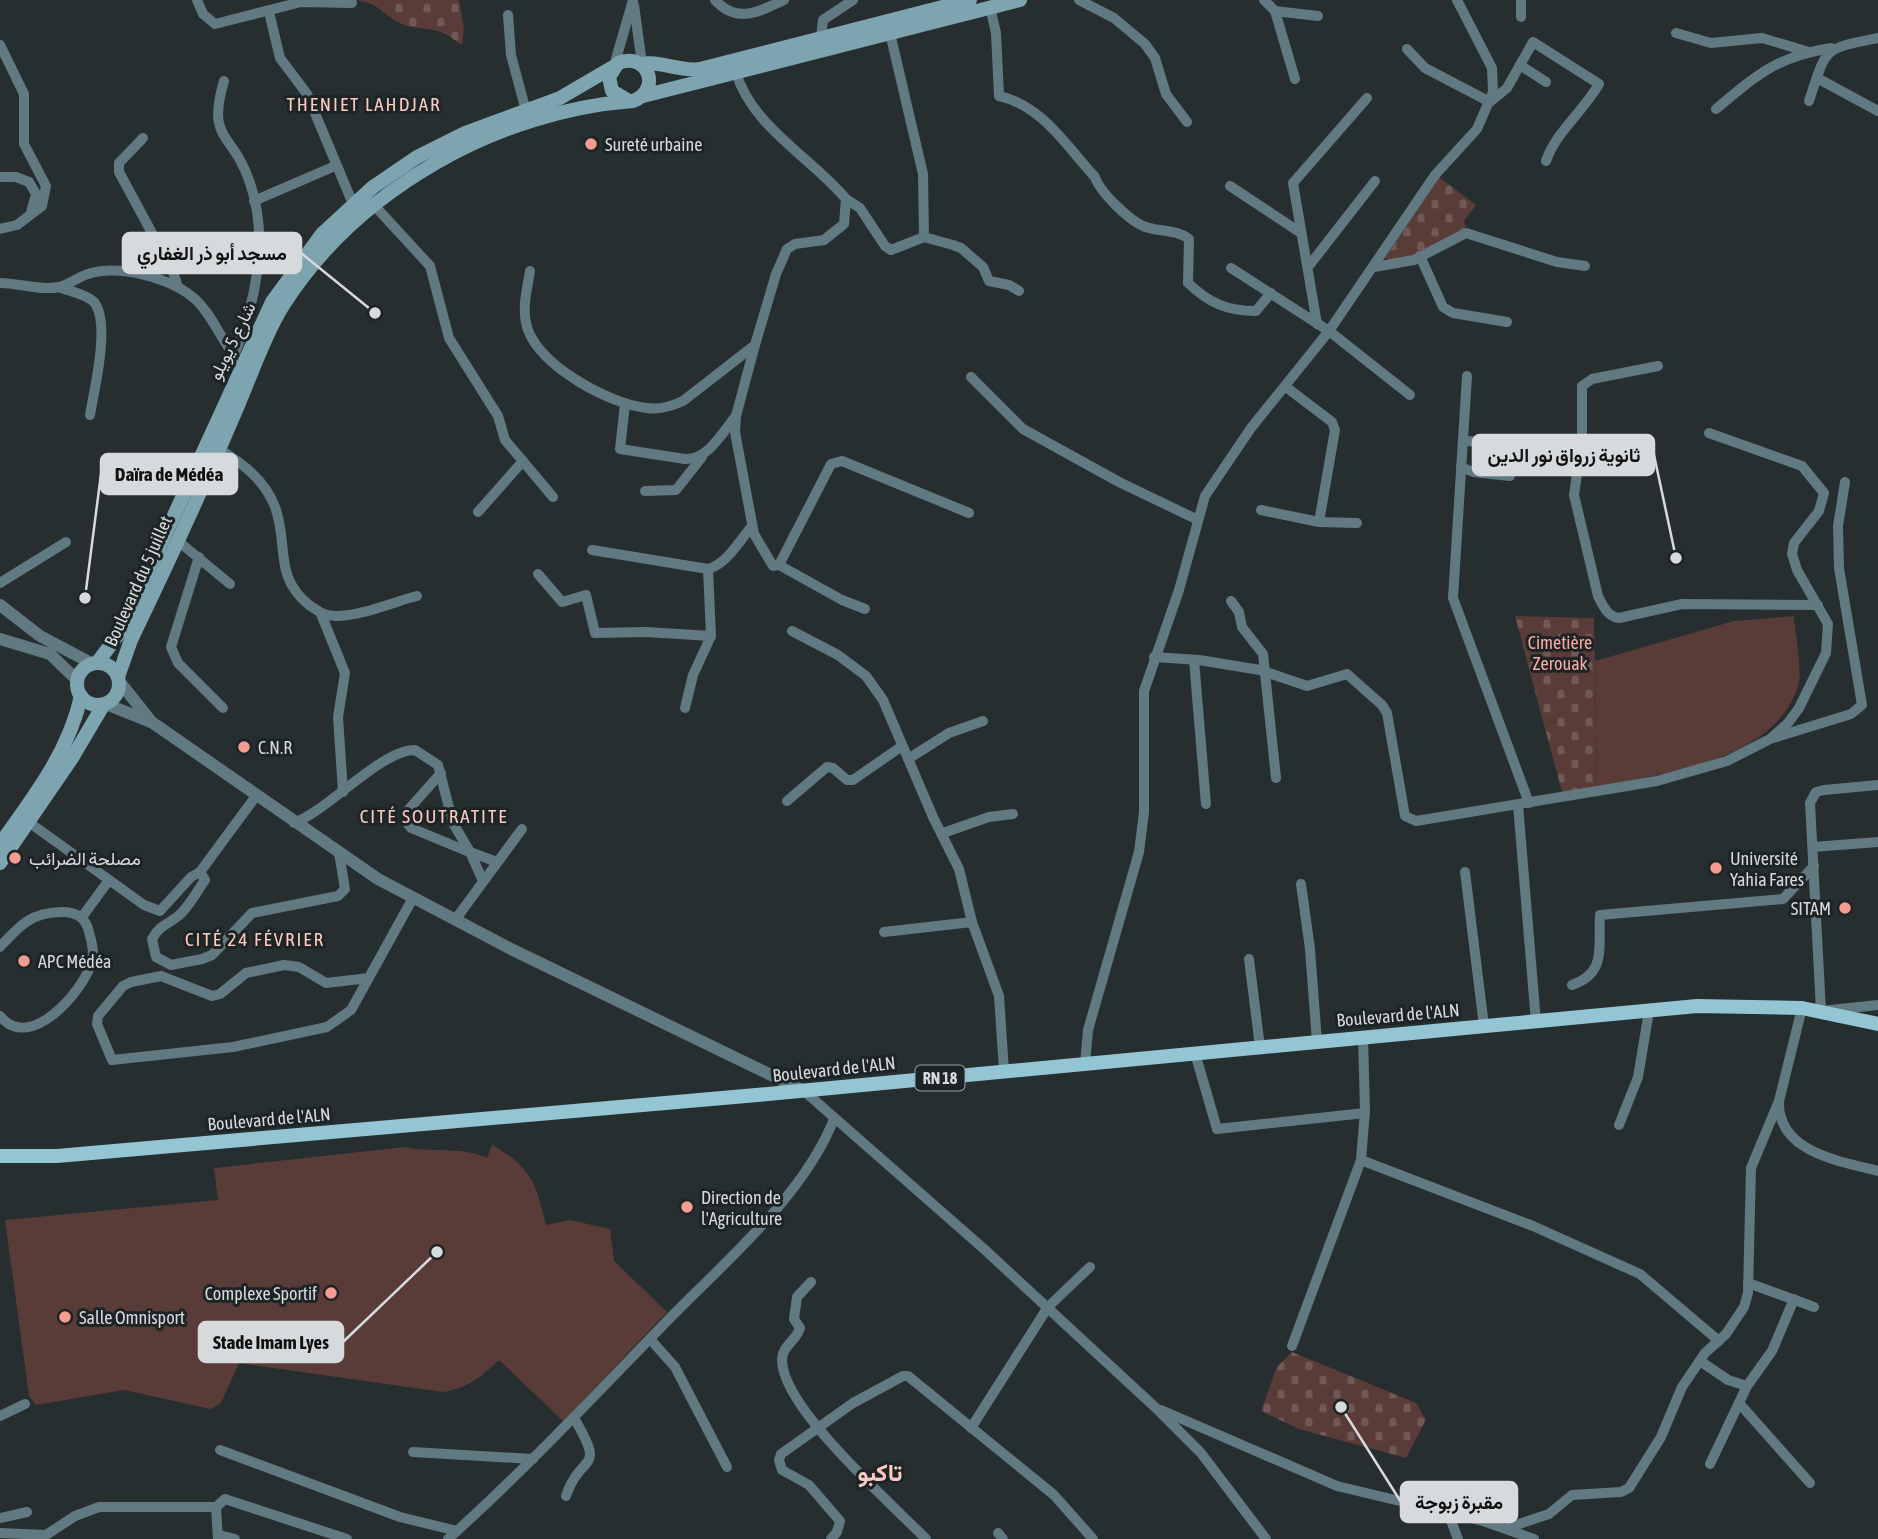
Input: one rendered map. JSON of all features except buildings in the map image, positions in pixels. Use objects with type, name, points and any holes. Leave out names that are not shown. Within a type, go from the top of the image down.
[{"type":"main road","points":[[970,0],[700,69],[683,71],[628,60],[614,67],[610,87],[619,98],[629,101],[1020,0]]},
{"type":"main road","points":[[642,64],[649,72],[650,82],[643,96]]},
{"type":"main road","name":"شارع 5 يويلو","points":[[95,663],[121,631],[243,364],[283,284],[323,234],[353,204],[395,172],[441,144],[560,98],[614,67]]},
{"type":"main road","name":"Boulevard du 5 juillet","points":[[119,679],[131,640],[219,449],[243,364],[295,288],[331,244],[373,204],[420,172],[470,145],[542,120],[629,101]]},
{"type":"main road","points":[[0,844],[24,818],[72,758],[105,704],[115,697],[119,679],[110,667],[95,663],[83,670],[78,681],[81,696],[71,734],[24,818],[0,863]]},
{"type":"main road","points":[[81,696],[88,702],[105,704]]},
{"type":"main road","name":"Boulevard de l'ALN","points":[[0,1156],[57,1157],[804,1091],[1696,1006],[1802,1008],[1878,1024]]},
{"type":"street","points":[[197,0],[203,14],[215,24],[301,2],[352,3]]},
{"type":"street","points":[[634,0],[642,64]]},
{"type":"street","points":[[614,67],[634,0]]},
{"type":"street","points":[[715,0],[733,14],[742,16],[784,0]]},
{"type":"street","points":[[832,0],[841,8]]},
{"type":"street","points":[[821,37],[823,20],[853,0]]},
{"type":"street","points":[[1079,0],[1114,18],[1145,44],[1155,58],[1166,94],[1187,122]]},
{"type":"street","points":[[1264,0],[1275,11],[1295,79]]},
{"type":"street","points":[[1085,1064],[1088,1030],[1139,852],[1144,812],[1144,691],[1179,590],[1196,519],[1220,470],[1329,331],[1435,176],[1477,128],[1490,102],[1494,78],[1492,68],[1457,0]]},
{"type":"street","points":[[1521,0],[1521,17]]},
{"type":"street","points":[[990,7],[996,33],[999,96],[1029,107],[1041,117],[1096,177],[1098,189],[1140,225],[1180,233],[1189,239],[1188,283],[1200,295],[1217,307],[1256,311],[1271,293]]},
{"type":"street","points":[[1275,11],[1318,16]]},
{"type":"street","points":[[269,12],[280,58],[307,94],[353,204]]},
{"type":"street","points":[[508,15],[511,55],[526,111]]},
{"type":"street","points":[[890,33],[922,174],[924,237]]},
{"type":"street","points":[[1676,33],[1711,43],[1762,38],[1809,51]]},
{"type":"street","points":[[1716,109],[1774,64],[1809,51],[1878,38]]},
{"type":"street","points":[[1490,102],[1507,88],[1533,42],[1599,85],[1572,124],[1553,142],[1546,161]]},
{"type":"street","points":[[0,45],[24,94],[24,144],[46,186],[43,206],[31,212],[17,225],[0,229]]},
{"type":"street","points":[[1809,101],[1824,56],[1831,48]]},
{"type":"street","points":[[1406,49],[1430,71],[1490,102]]},
{"type":"street","points":[[1520,65],[1546,82]]},
{"type":"street","points":[[736,72],[746,96],[766,120],[846,199],[860,208],[885,246],[891,250],[924,237],[961,248],[982,267],[989,281],[1009,285],[1019,291]]},
{"type":"street","points":[[1817,78],[1878,111]]},
{"type":"street","points":[[224,81],[217,104],[216,123],[240,158],[254,201],[258,274],[243,364]]},
{"type":"street","points":[[1317,324],[1293,183],[1367,98]]},
{"type":"street","points":[[142,138],[120,163],[119,172],[173,272],[177,287]]},
{"type":"street","points":[[254,201],[335,166]]},
{"type":"street","points":[[0,177],[16,177],[29,182],[36,194],[31,212]]},
{"type":"street","points":[[1308,267],[1375,181]]},
{"type":"street","points":[[1230,186],[1301,233]]},
{"type":"street","points":[[846,199],[844,224],[835,232],[824,240],[795,244],[787,249],[773,281],[736,416],[738,457],[752,526],[773,566],[779,565],[842,600],[865,609]]},
{"type":"street","points":[[373,204],[430,266],[449,338],[498,416],[505,439],[553,497]]},
{"type":"street","points":[[1374,267],[1420,256],[1466,233],[1556,262],[1585,266]]},
{"type":"street","points":[[1420,256],[1443,307],[1453,313],[1507,322]]},
{"type":"street","points":[[1231,268],[1329,331],[1410,395]]},
{"type":"street","points":[[59,287],[88,274],[103,271],[145,277],[177,287],[209,315],[243,364]]},
{"type":"street","points":[[530,271],[524,311],[528,332],[541,349],[572,376],[612,400],[649,409],[683,401],[755,345]]},
{"type":"street","points":[[0,283],[59,287],[88,297],[97,308],[100,349],[90,415]]},
{"type":"street","points":[[1658,366],[1592,379],[1582,386],[1582,438],[1574,495],[1598,596],[1605,610],[1612,617],[1619,618],[1682,604],[1818,605]]},
{"type":"street","points":[[1467,376],[1453,598],[1529,803]]},
{"type":"street","points":[[971,377],[1005,414],[1023,429],[1119,482],[1196,519]]},
{"type":"street","points":[[1286,387],[1332,422],[1335,430],[1319,522]]},
{"type":"street","points":[[625,404],[619,445],[624,451],[685,459],[695,459],[705,453]]},
{"type":"street","points":[[645,491],[676,490],[736,416]]},
{"type":"street","points":[[1709,433],[1731,443],[1785,457],[1802,466],[1824,493],[1819,511],[1794,543],[1793,554],[1797,570],[1828,624],[1826,653],[1799,708],[1788,723],[1770,739]]},
{"type":"street","points":[[1463,441],[1520,443]]},
{"type":"street","points":[[219,449],[254,474],[268,494],[278,516],[287,579],[292,589],[321,614],[345,673],[338,717],[343,792]]},
{"type":"street","points":[[478,512],[523,461]]},
{"type":"street","points":[[779,565],[831,464],[836,462],[871,472],[969,513]]},
{"type":"street","points":[[1461,467],[1474,472],[1510,475]]},
{"type":"street","points":[[1154,657],[1194,660],[1267,672],[1307,686],[1347,674],[1382,705],[1387,713],[1405,816],[1409,820],[1518,805],[1684,775],[1739,756],[1770,739],[1851,713],[1862,705],[1839,568],[1838,526],[1845,482]]},
{"type":"street","points":[[1261,510],[1319,522],[1357,523]]},
{"type":"street","points":[[592,550],[708,569],[716,567],[752,526]]},
{"type":"street","points":[[177,541],[230,584]]},
{"type":"street","points":[[0,583],[66,542]]},
{"type":"street","points":[[199,557],[171,639],[172,656],[223,708]]},
{"type":"street","points":[[685,708],[693,675],[710,636],[708,569]]},
{"type":"street","points":[[538,574],[562,602],[586,595],[595,633],[646,632],[710,636]]},
{"type":"street","points":[[321,614],[340,616],[417,596]]},
{"type":"street","points":[[1231,601],[1239,612],[1242,627],[1263,654],[1267,672],[1276,778]]},
{"type":"street","points":[[0,605],[78,681]]},
{"type":"street","points":[[792,631],[838,655],[876,686],[960,869],[972,922],[999,996],[1004,1071]]},
{"type":"street","points":[[0,639],[41,644],[95,663]]},
{"type":"street","points":[[1194,660],[1206,804]]},
{"type":"street","points":[[119,679],[153,723]]},
{"type":"street","points":[[105,704],[153,723],[294,823],[413,898],[804,1091],[1048,1307],[1157,1409],[1201,1454],[1266,1539]]},
{"type":"street","points":[[908,759],[949,733],[983,721]]},
{"type":"street","points":[[787,801],[827,767],[833,768],[847,780],[853,780],[902,746]]},
{"type":"street","points":[[294,823],[405,750],[425,754],[438,765],[453,823],[483,881]]},
{"type":"street","points":[[441,773],[409,809],[407,823],[411,828],[497,862]]},
{"type":"street","points":[[1878,785],[1816,792],[1810,803],[1821,1011],[1878,1005]]},
{"type":"street","points":[[24,818],[144,905],[160,911],[200,872],[256,796]]},
{"type":"street","points":[[1518,805],[1536,1022]]},
{"type":"street","points":[[943,833],[989,817],[1013,814]]},
{"type":"street","points":[[455,920],[522,829]]},
{"type":"street","points":[[1813,847],[1878,842]]},
{"type":"street","points":[[200,872],[205,880],[178,917],[162,924],[152,939],[156,957],[163,963],[181,963],[212,955],[252,913],[338,896],[345,889],[339,853]]},
{"type":"street","points":[[1572,985],[1589,979],[1596,969],[1600,915],[1783,899],[1814,866]]},
{"type":"street","points":[[1465,872],[1484,1026]]},
{"type":"street","points":[[82,917],[109,880]]},
{"type":"street","points":[[1301,884],[1310,948],[1317,1042]]},
{"type":"street","points":[[369,978],[326,983],[299,967],[284,965],[246,972],[220,994],[212,996],[169,978],[150,976],[124,986],[100,1012],[97,1024],[112,1060],[233,1047],[327,1027],[351,1010],[369,978],[413,898]]},
{"type":"street","points":[[0,947],[25,920],[37,914],[65,912],[82,917],[89,929],[92,962],[87,974],[59,1012],[31,1026],[10,1025],[0,1016]]},
{"type":"street","points":[[884,932],[972,922]]},
{"type":"street","points":[[1249,958],[1260,1047]]},
{"type":"street","points":[[1507,1528],[1549,1514],[1572,1495],[1621,1492],[1629,1488],[1661,1437],[1682,1387],[1744,1307],[1748,1283],[1751,1168],[1779,1101],[1802,1008]]},
{"type":"street","points":[[1619,1125],[1638,1077],[1649,1011]]},
{"type":"street","points":[[1292,1346],[1361,1160],[1365,1113],[1363,1037]]},
{"type":"street","points":[[1195,1053],[1210,1114],[1217,1129],[1365,1113]]},
{"type":"street","points":[[1779,1101],[1778,1116],[1783,1128],[1800,1144],[1827,1158],[1878,1171]]},
{"type":"street","points":[[448,1539],[533,1459],[806,1173],[834,1119]]},
{"type":"street","points":[[1361,1160],[1533,1226],[1640,1274],[1719,1341]]},
{"type":"street","points":[[971,1428],[1048,1307],[1090,1268]]},
{"type":"street","points":[[811,1282],[797,1297],[794,1319],[800,1328],[795,1340],[785,1349],[782,1359],[789,1389],[818,1427],[926,1539]]},
{"type":"street","points":[[1748,1283],[1814,1307]]},
{"type":"street","points":[[1710,1464],[1747,1386],[1772,1351],[1794,1299]]},
{"type":"street","points":[[650,1339],[675,1367],[727,1467]]},
{"type":"street","points":[[1700,1361],[1728,1380],[1747,1386]]},
{"type":"street","points":[[831,1539],[837,1532],[840,1521],[808,1485],[782,1470],[779,1460],[788,1448],[853,1403],[895,1379],[908,1376],[1054,1495],[1093,1539]]},
{"type":"street","points":[[1739,1403],[1810,1483]]},
{"type":"street","points":[[0,1416],[24,1404]]},
{"type":"street","points":[[1157,1409],[1337,1486],[1507,1528],[1534,1539]]},
{"type":"street","points":[[566,1496],[571,1479],[588,1465],[591,1458],[590,1448],[573,1418]]},
{"type":"street","points":[[220,1450],[400,1517],[457,1531]]},
{"type":"street","points":[[413,1452],[533,1459]]},
{"type":"street","points":[[0,1533],[46,1535],[75,1516],[99,1507],[216,1507],[225,1499],[347,1539]]},
{"type":"street","points":[[216,1507],[218,1537],[235,1539]]},
{"type":"street","points":[[0,1518],[27,1511]]},
{"type":"street","points":[[1448,1513],[1458,1539]]},
{"type":"green space","points":[[353,0],[459,0],[464,29],[462,45],[441,32],[401,24],[373,5]]},
{"type":"green space","points":[[1439,177],[1476,205],[1464,221],[1466,227],[1412,256],[1389,260],[1385,258]]},
{"type":"green space","name":"Cimetière Zerouak","points":[[1515,616],[1594,618],[1597,787],[1562,792]]},
{"type":"green space","points":[[1794,616],[1799,662],[1798,686],[1785,712],[1766,732],[1741,748],[1713,760],[1597,787],[1595,661],[1734,621]]},
{"type":"green space","name":"Complexe Sportif","points":[[492,1145],[524,1169],[535,1187],[546,1225],[570,1220],[610,1229],[614,1261],[667,1312],[563,1421],[499,1360],[467,1385],[443,1392],[239,1363],[221,1403],[211,1409],[124,1390],[36,1405],[29,1396],[5,1220],[218,1200],[214,1168],[405,1147],[467,1152],[487,1158]]},
{"type":"green space","points":[[1292,1352],[1416,1403],[1426,1420],[1406,1458],[1299,1429],[1261,1411],[1277,1367]]},
{"type":"place","name":"Sureté urbaine","points":[[591,144]]},
{"type":"place","name":"مسجد أبو ذر الغفاري","points":[[375,313]]},
{"type":"place","name":"ثانوية زرواق نور الدين","points":[[1676,558]]},
{"type":"place","name":"Daïra de Médéa","points":[[85,598]]},
{"type":"place","name":"C.N.R","points":[[244,747]]},
{"type":"place","name":"مصلحة الضرائب","points":[[15,858]]},
{"type":"place","name":"Université Yahia Fares","points":[[1716,868]]},
{"type":"place","name":"SITAM","points":[[1845,908]]},
{"type":"place","name":"APC Médéa","points":[[24,961]]},
{"type":"place","name":"Direction de l'Agriculture","points":[[687,1207]]},
{"type":"place","name":"Stade Imam Lyes","points":[[437,1252]]},
{"type":"place","name":"Complexe Sportif","points":[[331,1293]]},
{"type":"place","name":"Salle Omnisport","points":[[65,1317]]},
{"type":"place","name":"مقبرة زبوجة","points":[[1341,1407]]},
{"type":"district","name":"THENIET LAHDJAR","points":[[364,104]]},
{"type":"district","name":"CITÉ SOUTRATITE","points":[[434,816]]},
{"type":"district","name":"CITÉ 24 FÉVRIER","points":[[255,939]]},
{"type":"district","name":"تاكبو","points":[[880,1472]]}]
